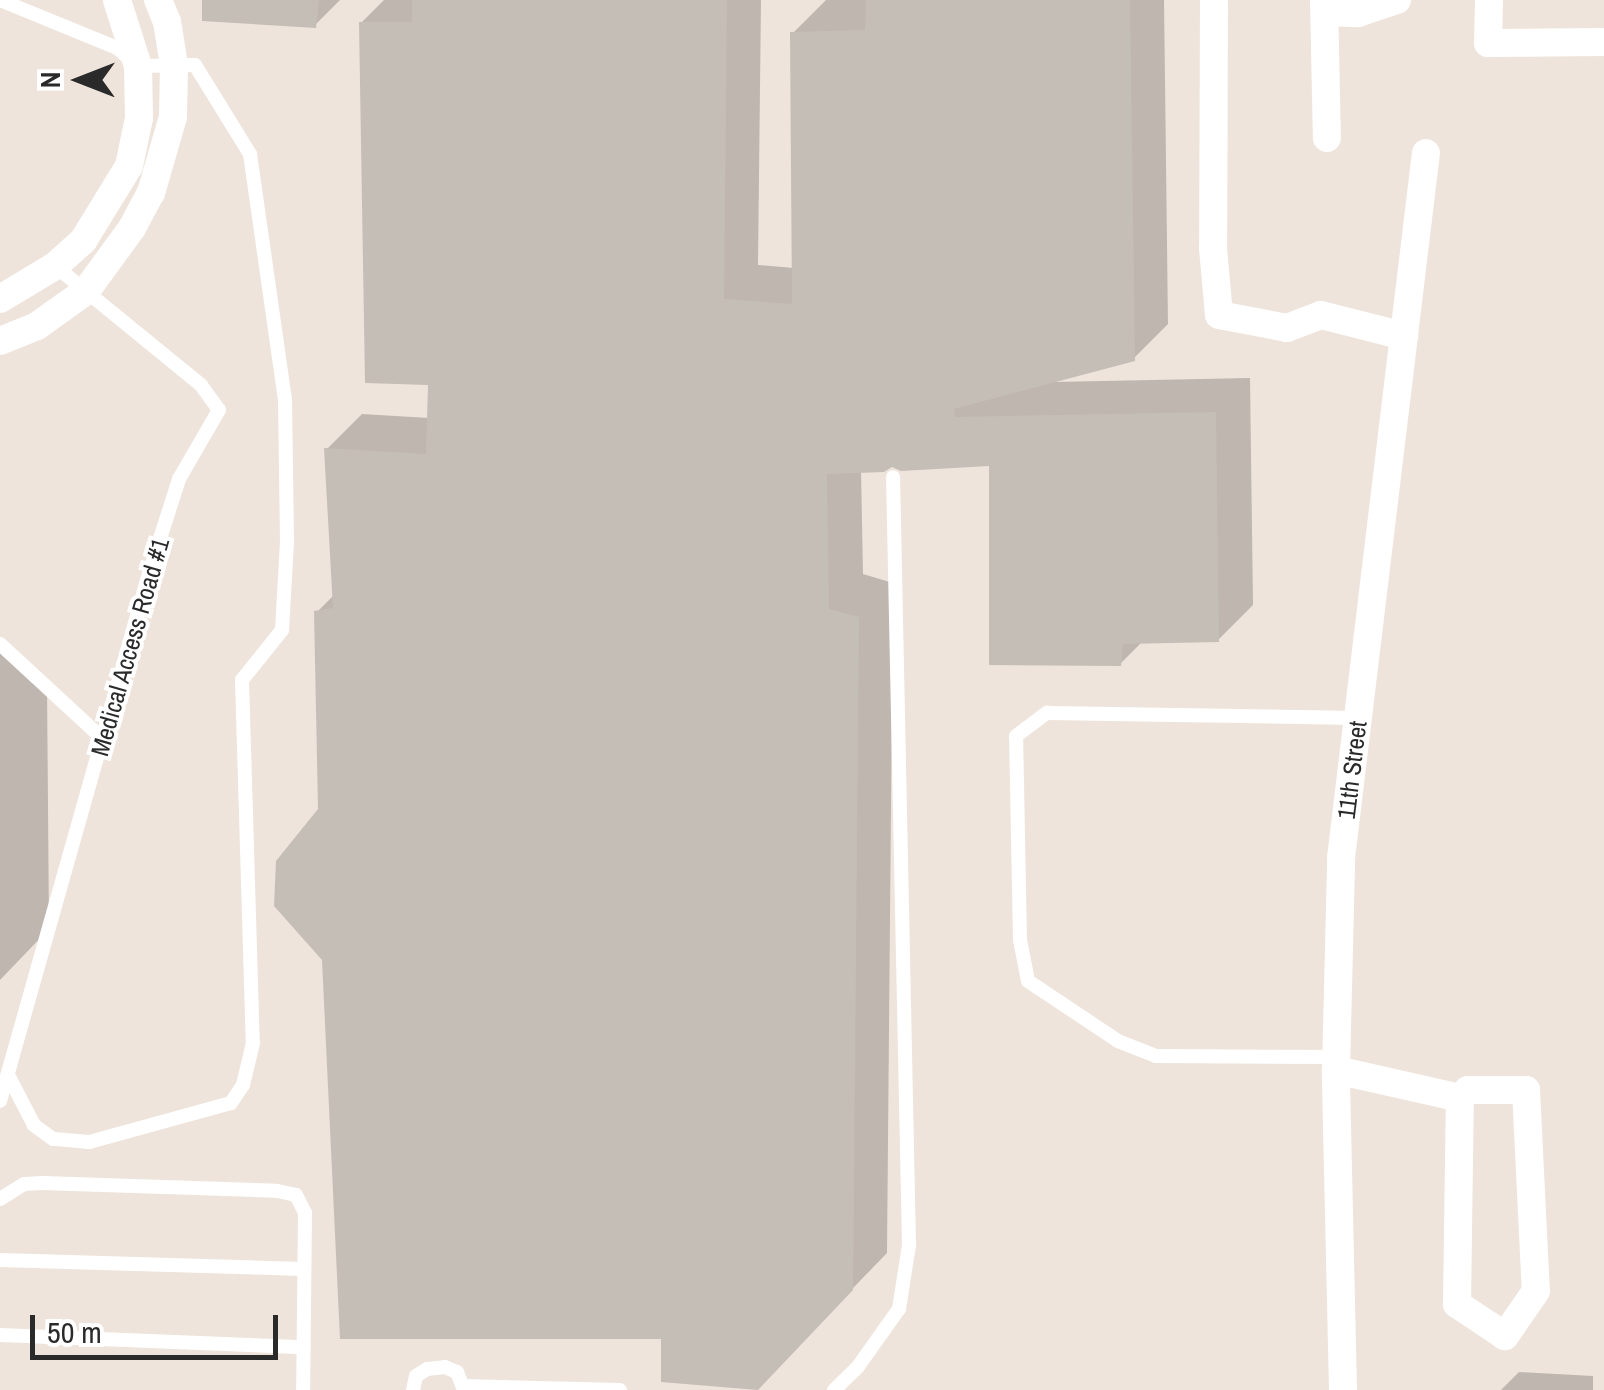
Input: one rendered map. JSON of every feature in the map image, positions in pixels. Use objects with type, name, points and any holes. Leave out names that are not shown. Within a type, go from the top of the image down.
[{"type":"street","points":[[0,299],[55,266],[83,241],[129,166],[139,118],[138,66],[117,0]]},
{"type":"street","points":[[0,341],[36,326],[86,291],[132,228],[164,161],[173,117],[174,64],[167,22],[158,0]]},
{"type":"street","points":[[1214,0],[1214,248],[1219,314],[1287,328],[1321,314],[1404,336]]},
{"type":"street","points":[[1327,138],[1324,6],[1358,13],[1397,0]]},
{"type":"street","points":[[1490,0],[1488,43],[1604,42]]},
{"type":"street","name":"11th Street","points":[[1343,1390],[1336,1064],[1341,858],[1426,153]]},
{"type":"street","points":[[1336,1064],[1460,1098]]},
{"type":"street","points":[[1468,1090],[1526,1090],[1536,1291],[1504,1336],[1457,1304],[1460,1098],[1468,1090]]},
{"type":"lane","points":[[0,0],[117,48],[138,66],[195,65],[250,154],[285,399],[287,542],[282,630],[242,680],[253,1043],[243,1085],[231,1102],[88,1142],[53,1139],[34,1125],[9,1077]]},
{"type":"lane","name":"Medical Access Road #1","points":[[0,1102],[179,479],[219,410],[201,384],[55,266]]},
{"type":"lane","points":[[834,1390],[857,1368],[900,1309],[909,1245],[893,477]]},
{"type":"lane","points":[[0,644],[103,739]]},
{"type":"lane","points":[[1336,1064],[1156,1056],[1118,1041],[1028,981],[1020,940],[1016,736],[1046,713],[1358,718]]},
{"type":"lane","points":[[0,1199],[24,1184],[277,1191],[296,1195],[305,1212],[303,1390]]},
{"type":"lane","points":[[0,1260],[304,1269]]},
{"type":"lane","points":[[0,1335],[304,1347]]},
{"type":"lane","points":[[412,1390],[416,1376],[427,1369],[445,1367],[457,1372],[464,1388],[620,1390]]},
{"type":"building","points":[[202,0],[319,0],[316,28],[202,21]]},
{"type":"building","points":[[412,0],[727,0],[724,299],[792,304],[790,32],[865,30],[866,0],[1130,0],[1135,361],[954,409],[955,417],[1216,412],[1219,642],[1123,644],[1121,666],[989,665],[989,466],[901,471],[892,467],[884,472],[827,474],[829,609],[859,617],[853,1290],[758,1390],[661,1382],[661,1339],[340,1339],[322,960],[274,906],[276,861],[318,809],[314,611],[333,608],[324,448],[426,454],[428,385],[365,383],[359,22],[412,22]]}]
